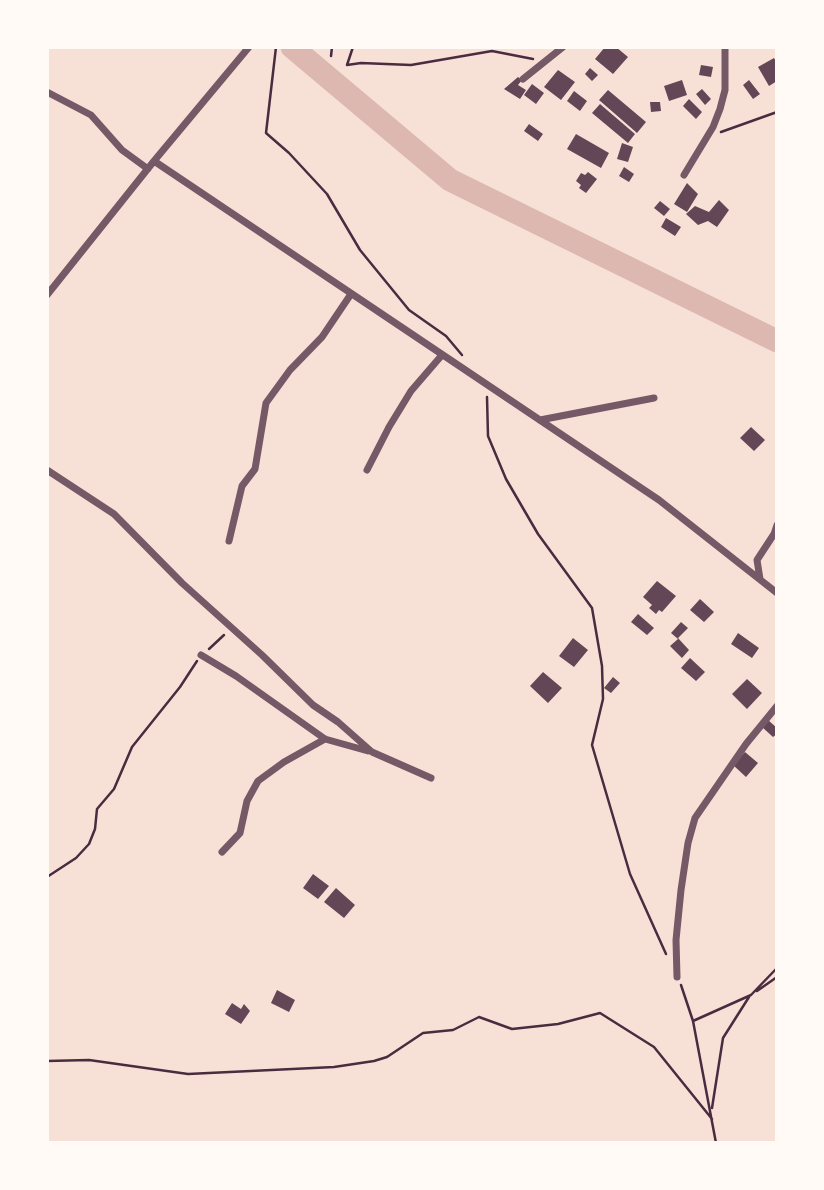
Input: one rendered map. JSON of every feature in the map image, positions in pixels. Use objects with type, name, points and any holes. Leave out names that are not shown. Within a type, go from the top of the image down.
[{"type":"street","points":[[47,295],[249,47]]},
{"type":"street","points":[[523,79],[563,47]]},
{"type":"street","points":[[684,176],[720,109],[726,90],[725,47]]},
{"type":"street","points":[[47,92],[91,115],[122,150],[148,169]]},
{"type":"street","points":[[154,161],[659,500],[777,593]]},
{"type":"street","points":[[229,541],[242,486],[255,468],[266,403],[290,370],[322,337],[351,294]]},
{"type":"street","points":[[367,470],[411,391],[442,355]]},
{"type":"street","points":[[540,420],[654,398]]},
{"type":"street","points":[[47,470],[114,514],[313,705],[338,722],[372,752]]},
{"type":"street","points":[[761,580],[757,560],[777,525]]},
{"type":"street","points":[[201,655],[236,676],[325,739],[372,752],[431,778]]},
{"type":"street","points":[[677,977],[676,940],[680,903],[688,844],[695,818],[746,744],[777,706]]},
{"type":"street","points":[[222,852],[240,833],[247,801],[258,781],[284,762],[325,739]]},
{"type":"path","points":[[276,47],[266,133],[289,153],[327,194],[360,250],[409,310],[446,336],[463,356]]},
{"type":"path","points":[[331,56],[332,47]]},
{"type":"path","points":[[353,47],[347,65],[411,65],[492,51],[543,61]]},
{"type":"path","points":[[707,137],[777,112]]},
{"type":"path","points":[[489,386],[486,402],[488,436],[506,479],[538,534],[592,608],[603,666],[603,699],[592,745],[630,874],[667,954]]},
{"type":"path","points":[[47,877],[76,858],[89,844],[95,829],[97,809],[114,789],[132,747],[180,687],[201,655],[223,637],[228,626]]},
{"type":"path","points":[[711,1112],[723,1038],[751,995],[777,968]]},
{"type":"path","points":[[693,1021],[751,995],[777,976]]},
{"type":"path","points":[[677,977],[693,1021],[716,1143]]},
{"type":"path","points":[[47,1061],[89,1060],[188,1074],[334,1067],[387,1057],[423,1033],[453,1030],[479,1017],[512,1029],[558,1024],[600,1013],[654,1047],[712,1119]]},
{"type":"building","points":[[605,47],[616,47],[628,57],[613,74],[595,59]]},
{"type":"building","points":[[774,58],[777,63],[777,81],[769,86],[758,67]]},
{"type":"building","points":[[701,65],[713,67],[711,77],[699,75]]},
{"type":"building","points":[[590,68],[598,75],[592,81],[585,74]]},
{"type":"building","points":[[558,70],[575,82],[561,100],[544,87]]},
{"type":"building","points":[[518,77],[522,80],[518,85],[526,90],[520,99],[504,89]]},
{"type":"building","points":[[682,80],[687,95],[669,101],[664,86]]},
{"type":"building","points":[[749,80],[760,94],[753,99],[743,85]]},
{"type":"building","points":[[532,84],[544,93],[536,104],[524,95]]},
{"type":"building","points":[[702,89],[711,99],[705,105],[696,94]]},
{"type":"building","points":[[608,90],[646,122],[637,133],[599,100]]},
{"type":"building","points":[[574,91],[587,101],[580,111],[567,101]]},
{"type":"building","points":[[689,99],[702,112],[696,119],[683,106]]},
{"type":"building","points":[[650,102],[660,102],[661,111],[651,112]]},
{"type":"building","points":[[600,104],[635,134],[628,143],[592,113]]},
{"type":"building","points":[[529,124],[543,134],[538,141],[524,131]]},
{"type":"building","points":[[576,134],[609,153],[601,168],[567,149]]},
{"type":"building","points":[[622,143],[633,147],[628,162],[617,159]]},
{"type":"building","points":[[624,167],[634,174],[629,182],[619,176]]},
{"type":"building","points":[[588,172],[597,179],[586,193],[579,188],[581,185],[576,181],[581,173],[585,175]]},
{"type":"building","points":[[687,183],[698,194],[687,212],[674,204]]},
{"type":"building","points":[[719,200],[729,210],[717,227],[708,221],[698,225],[686,214],[695,206],[709,212]]},
{"type":"building","points":[[660,201],[670,209],[664,216],[654,208]]},
{"type":"building","points":[[666,218],[681,227],[675,236],[661,227]]},
{"type":"building","points":[[751,427],[765,440],[754,451],[740,438]]},
{"type":"building","points":[[657,581],[676,596],[662,612],[659,610],[656,614],[649,608],[652,605],[643,597]]},
{"type":"building","points":[[700,599],[714,612],[704,622],[690,610]]},
{"type":"building","points":[[638,614],[654,628],[647,635],[631,622]]},
{"type":"building","points":[[681,622],[688,628],[678,638],[689,650],[682,658],[670,646],[678,639],[671,633]]},
{"type":"building","points":[[738,633],[759,648],[752,658],[731,644]]},
{"type":"building","points":[[573,638],[588,650],[574,667],[559,656]]},
{"type":"building","points":[[690,658],[705,672],[696,681],[681,668]]},
{"type":"building","points":[[543,672],[562,688],[548,703],[530,686]]},
{"type":"building","points":[[613,677],[620,683],[611,693],[604,688]]},
{"type":"building","points":[[747,679],[762,693],[747,709],[732,694]]},
{"type":"building","points":[[768,720],[777,728],[777,734],[773,737],[762,727]]},
{"type":"building","points":[[745,752],[758,763],[746,777],[733,765]]},
{"type":"building","points":[[313,874],[329,886],[318,899],[303,888]]},
{"type":"building","points":[[336,888],[355,905],[344,918],[324,902]]},
{"type":"building","points":[[277,990],[295,1000],[289,1012],[271,1003]]},
{"type":"building","points":[[232,1003],[241,1009],[244,1004],[250,1011],[241,1024],[225,1014]]},
{"type":"waterway","points":[[292,47],[450,180],[777,341]]}]
